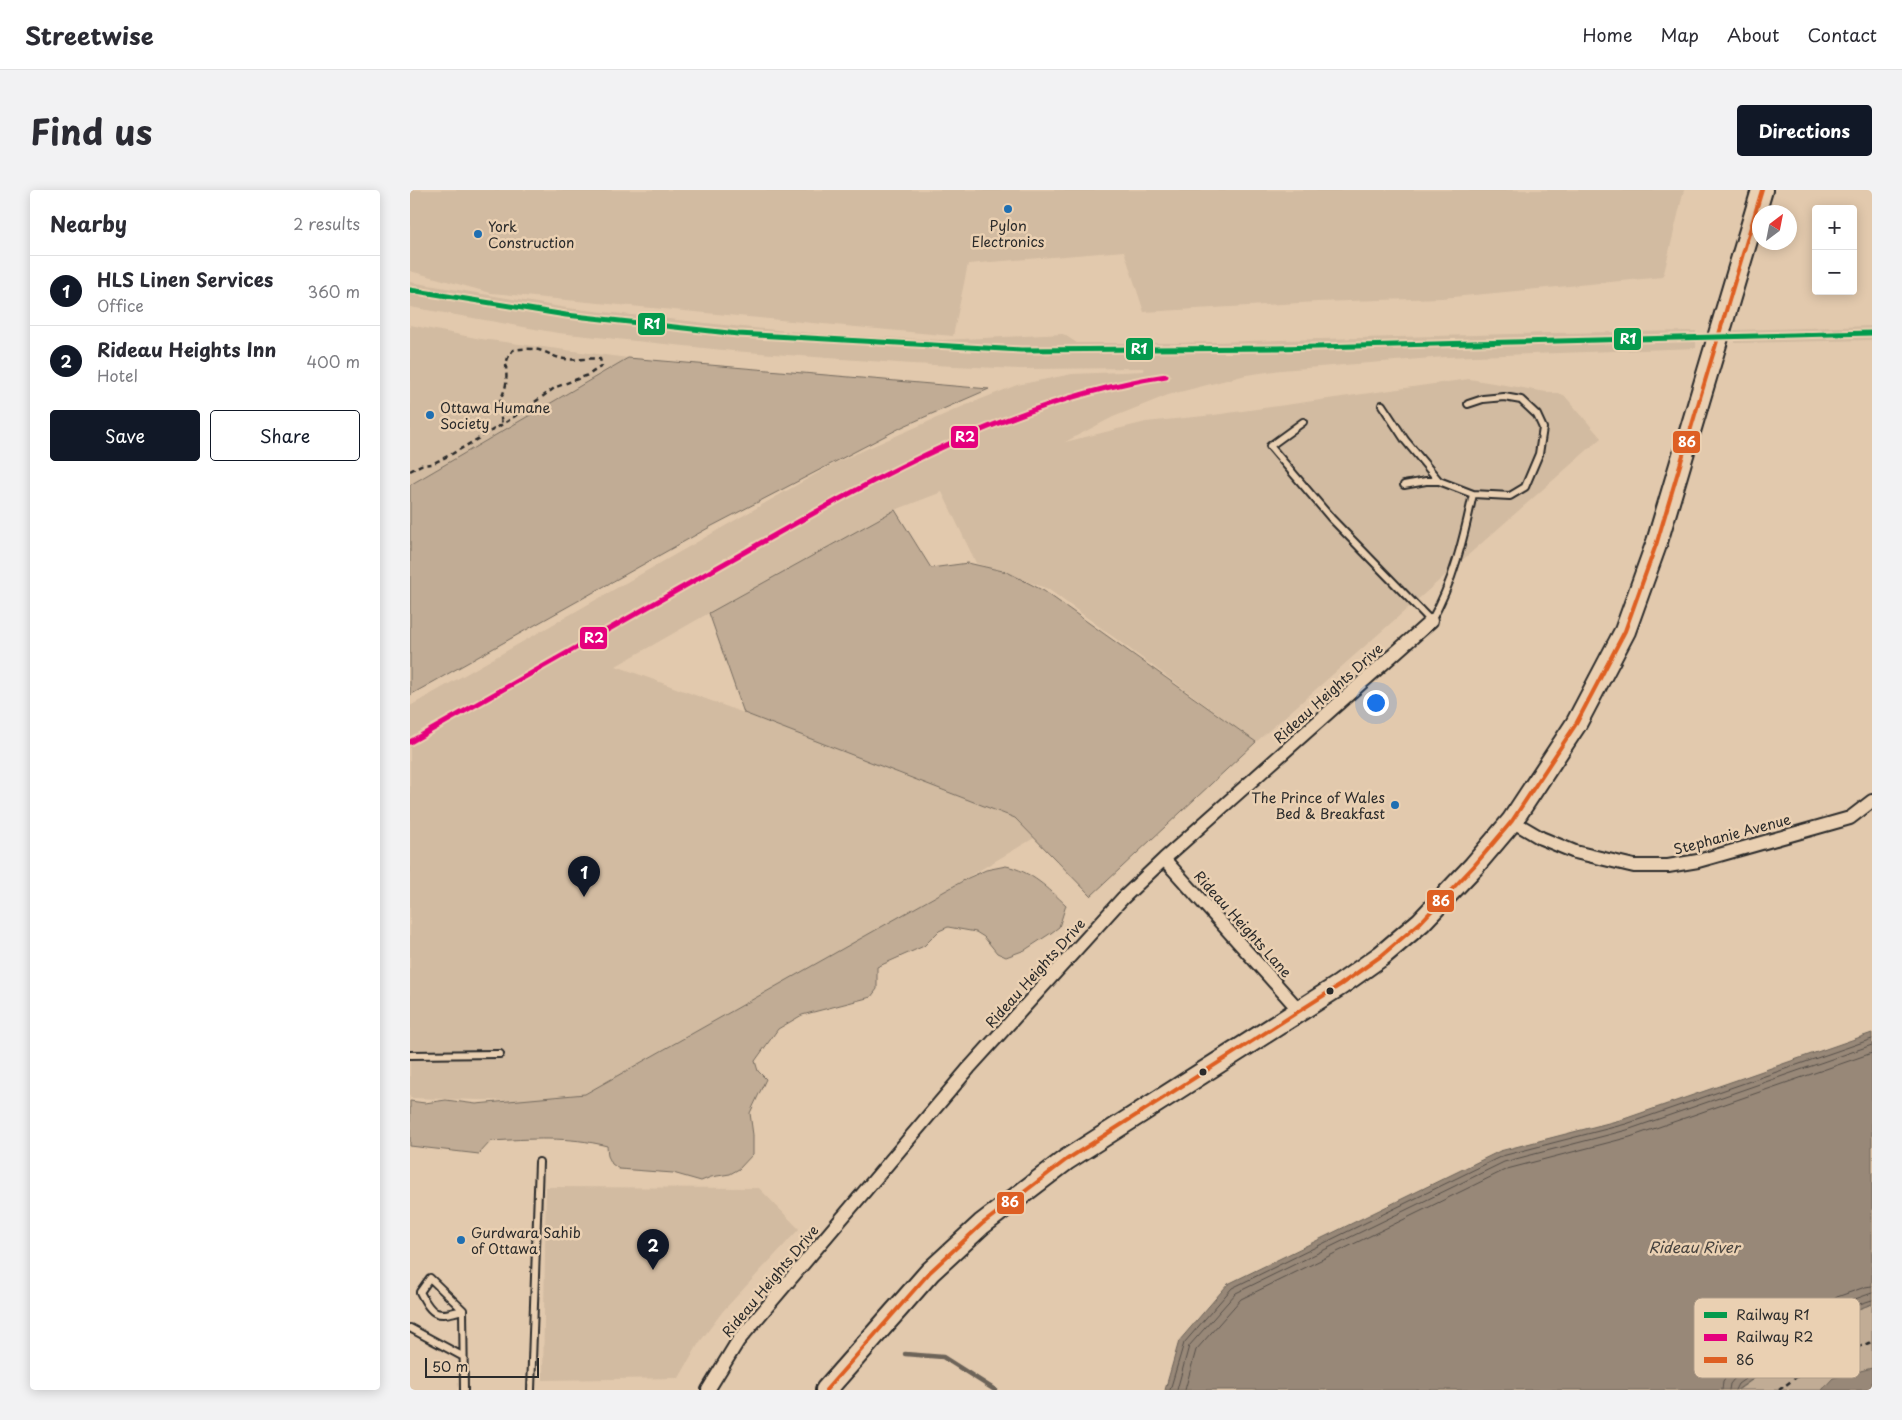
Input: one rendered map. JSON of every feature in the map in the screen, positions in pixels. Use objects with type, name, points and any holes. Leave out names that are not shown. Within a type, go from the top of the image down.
[{"type":"main road","points":[[826,1390],[930,1272],[982,1224],[1066,1160],[1340,985],[1382,956],[1421,922],[1474,866],[1512,821],[1576,724],[1625,631],[1657,542],[1762,190]]},
{"type":"street","name":"Rideau Heights Drive","points":[[708,1390],[738,1341],[969,1068],[1122,899],[1164,859],[1431,620]]},
{"type":"street","name":"Stephanie Avenue","points":[[1512,821],[1541,838],[1575,852],[1634,866],[1668,866],[1698,861],[1850,818],[1872,801]]},
{"type":"street","name":"Rideau Heights Lane","points":[[1164,859],[1299,1010]]},
{"type":"lane","points":[[1404,485],[1439,481],[1473,494],[1510,496],[1524,487],[1539,454],[1543,428],[1537,415],[1521,400],[1504,397],[1483,399],[1468,404]]},
{"type":"lane","points":[[1382,405],[1405,440],[1439,481]]},
{"type":"lane","points":[[1302,422],[1270,446],[1331,518],[1431,620],[1440,606],[1464,536],[1473,494]]},
{"type":"lane","points":[[410,1055],[500,1054]]},
{"type":"lane","points":[[531,1390],[539,1162]]},
{"type":"lane","points":[[463,1310],[443,1316],[429,1309],[420,1292],[430,1278],[463,1310],[462,1356],[464,1390]]},
{"type":"lane","points":[[410,1328],[462,1356]]},
{"type":"path","points":[[410,471],[421,465],[439,461],[502,424],[556,387],[588,375],[602,366],[600,359],[572,360],[527,348],[513,350],[505,365],[506,387],[500,403],[502,424]]},
{"type":"path","points":[[1860,1346],[1872,1342]]},
{"type":"path","points":[[1779,1390],[1795,1378]]},
{"type":"shaded area","points":[[410,190],[1684,190],[1663,277],[1442,298],[1318,302],[1144,312],[1124,251],[968,264],[953,336],[491,293],[410,271]]},
{"type":"shaded area","points":[[410,282],[567,308],[834,335],[943,340],[1063,334],[1077,343],[1174,343],[1696,331],[1696,348],[1445,357],[1281,370],[1246,375],[1168,395],[1113,417],[1065,442],[1146,422],[1214,415],[1469,379],[1564,395],[1601,438],[1256,742],[1048,589],[976,563],[942,492],[895,510],[616,666],[744,713],[1015,818],[1034,838],[586,1103],[410,1098],[410,706],[837,462],[966,405],[1017,385],[1072,374],[1144,371],[1143,368],[1019,369],[912,364],[733,351],[558,333],[410,307]]},
{"type":"shaded area","points":[[410,325],[481,339],[628,358],[410,485]]},
{"type":"shaded area","points":[[1872,326],[1872,340],[1735,343],[1734,330]]},
{"type":"shaded area","points":[[628,358],[989,389],[904,426],[710,527],[410,695],[410,485]]},
{"type":"shaded area","points":[[895,510],[931,568],[968,563],[1007,572],[1044,591],[1256,742],[1091,896],[1015,818],[744,713],[709,613]]},
{"type":"shaded area","points":[[1006,866],[1031,876],[1066,905],[1059,927],[1025,950],[1006,957],[997,953],[984,937],[976,932],[948,927],[939,931],[924,946],[877,967],[877,989],[871,997],[802,1015],[778,1029],[755,1061],[758,1071],[766,1079],[750,1113],[753,1154],[739,1169],[730,1174],[711,1177],[701,1181],[673,1173],[619,1169],[612,1164],[608,1156],[607,1146],[578,1141],[549,1139],[491,1141],[479,1154],[410,1146],[410,1101],[425,1103],[446,1100],[476,1104],[585,1094],[968,878],[986,870]]},
{"type":"shaded area","points":[[546,1187],[759,1188],[799,1229],[723,1311],[699,1343],[679,1378],[543,1380]]},
{"type":"shaded area","points":[[1872,1304],[1872,1390],[1738,1390],[1755,1378],[1860,1378],[1860,1308]]},
{"type":"water","name":"Rideau River","points":[[1872,1033],[1872,1304],[1860,1308],[1860,1298],[1694,1298],[1694,1378],[1754,1378],[1737,1390],[1165,1390],[1179,1341],[1228,1284],[1500,1151],[1624,1119]]},
{"type":"water","points":[[1872,1368],[1872,1390],[1822,1390],[1833,1378],[1860,1378],[1860,1371]]},
{"type":"waterway","points":[[905,1354],[943,1357],[995,1390]]},
{"type":"railway","points":[[410,290],[566,315],[738,334],[941,346],[1021,350],[1101,350],[1444,344]]},
{"type":"rail line","name":"R1","points":[[410,290],[566,315],[738,334],[1021,350],[1278,348],[1872,333]]},
{"type":"rail line","name":"R2","points":[[410,742],[831,503],[885,475],[994,425],[1050,404],[1107,388],[1166,376]]},
{"type":"transit line","name":"86","points":[[826,1390],[930,1272],[982,1224],[1066,1160],[1340,985],[1381,956],[1421,922],[1474,866],[1512,821],[1576,724],[1625,631],[1657,542],[1762,190]]},
{"type":"place","name":"Pylon Electronics","points":[[1008,209]]},
{"type":"place","name":"York Construction","points":[[478,234]]},
{"type":"place","name":"Ottawa Humane Society","points":[[430,415]]},
{"type":"place","name":"The Prince of Wales Bed & Breakfast","points":[[1395,805]]},
{"type":"place","name":"HLS Linen Services","points":[[584,897]]},
{"type":"place","name":"Gurdwara Sahib of Ottawa","points":[[461,1240]]},
{"type":"place","name":"Rideau Heights Inn","points":[[653,1270]]}]
